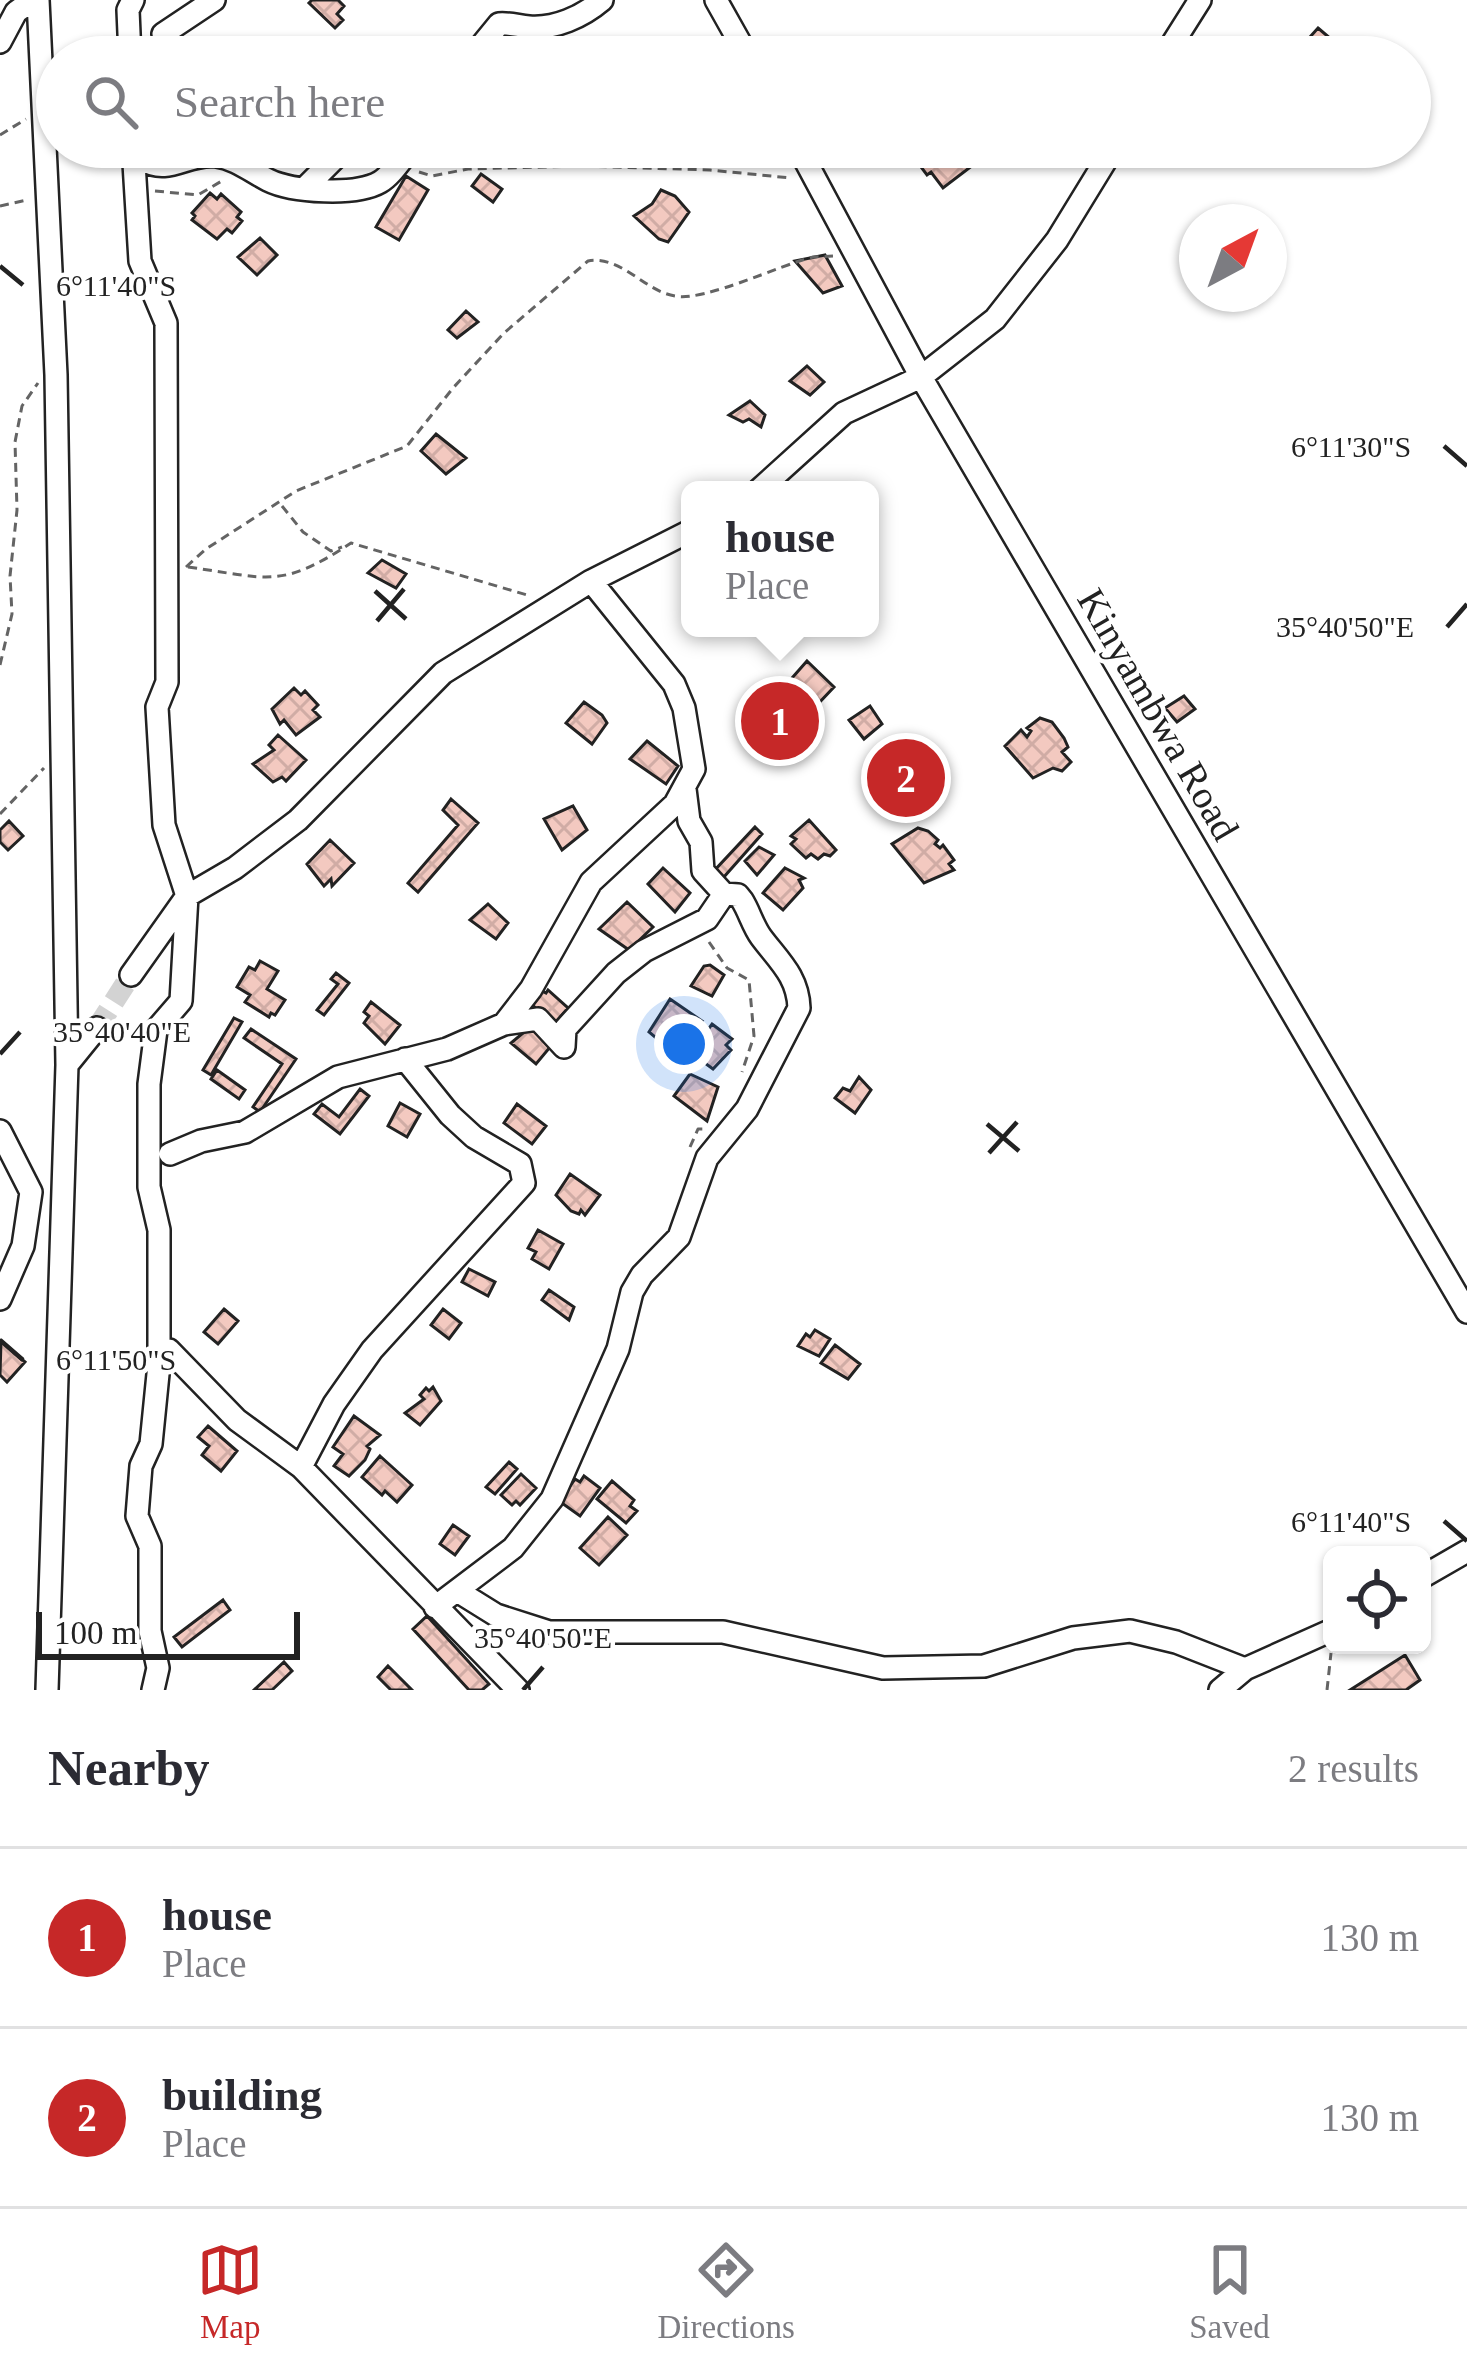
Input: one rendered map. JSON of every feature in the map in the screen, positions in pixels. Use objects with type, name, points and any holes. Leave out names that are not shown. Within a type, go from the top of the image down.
[{"type":"street","points":[[0,42],[16,12],[36,0],[38,36]]},
{"type":"street","points":[[129,36],[128,10],[133,0]]},
{"type":"street","points":[[163,34],[214,0]]},
{"type":"street","points":[[489,36],[499,23],[528,27],[573,20],[602,0]]},
{"type":"street","points":[[716,0],[736,36]]},
{"type":"street","points":[[1177,36],[1200,0]]},
{"type":"street","points":[[46,168],[56,375],[67,1065],[47,1690]]},
{"type":"street","points":[[139,168],[140,261],[166,323],[167,682],[157,707],[164,825],[188,896],[181,1001],[155,1030],[149,1084],[149,1187],[159,1230],[159,1364],[137,1516],[149,1546],[150,1631],[158,1668],[153,1690]]},
{"type":"street","points":[[251,168],[279,184],[328,191],[379,183],[393,168]]},
{"type":"street","points":[[304,189],[325,168]]},
{"type":"street","name":"Kinyambwa Road","points":[[810,168],[921,377],[1467,1312]]},
{"type":"street","points":[[769,481],[844,413],[921,377],[974,338],[1018,292],[1103,168]]},
{"type":"street","points":[[131,975],[188,896],[235,868],[298,820],[443,673],[591,581],[681,536]]},
{"type":"street","points":[[504,1024],[531,989],[591,882],[675,804],[694,769],[684,708],[674,684],[591,581]]},
{"type":"street","points":[[685,789],[689,821],[701,842],[704,872],[719,903]]},
{"type":"street","points":[[170,1154],[200,1141],[245,1132],[338,1077],[447,1049],[504,1024],[538,1019],[564,1047],[565,1029],[616,973],[738,895],[762,939],[785,963],[799,993],[799,1008],[747,1109],[703,1168],[679,1237],[632,1292],[618,1349],[553,1499],[513,1549],[435,1607]]},
{"type":"street","points":[[67,1065],[97,1028]]},
{"type":"street","points":[[301,1467],[334,1404],[372,1350],[524,1183],[520,1164],[474,1137],[405,1059]]},
{"type":"street","points":[[0,1131],[32,1192],[22,1246],[0,1299]]},
{"type":"street","points":[[169,1350],[237,1420],[301,1467],[504,1685]]},
{"type":"street","points":[[1431,1572],[1467,1551]]},
{"type":"street","points":[[459,1592],[496,1616],[549,1632],[723,1632],[883,1668],[984,1666],[1073,1639],[1130,1631],[1176,1642],[1245,1669]]},
{"type":"street","points":[[1220,1690],[1245,1669],[1323,1634]]},
{"type":"path","points":[[0,135],[36,113]]},
{"type":"path","points":[[379,183],[403,170],[432,176],[516,168]]},
{"type":"path","points":[[617,168],[710,170],[817,181]]},
{"type":"path","points":[[153,190],[198,195],[226,178]]},
{"type":"path","points":[[0,206],[47,194]]},
{"type":"path","points":[[351,543],[314,568],[282,578],[186,567],[296,490],[407,446],[504,334],[588,261],[601,259],[652,289],[679,298],[813,256],[859,259]]},
{"type":"path","points":[[0,665],[10,631],[17,510],[13,462],[22,406],[32,388],[56,375]]},
{"type":"path","points":[[280,504],[303,532],[331,551],[351,543],[556,602]]},
{"type":"path","points":[[0,559],[12,561]]},
{"type":"path","points":[[0,814],[61,753]]},
{"type":"path","points":[[719,903],[709,944],[727,968],[749,980],[755,1013],[754,1036],[739,1084]]},
{"type":"path","points":[[703,1168],[690,1153],[698,1129],[730,1128]]},
{"type":"path","points":[[1327,1690],[1331,1654]]},
{"type":"building","points":[[338,0],[344,6],[337,14],[343,20],[335,28],[309,3]]},
{"type":"building","points":[[922,168],[969,168],[943,188],[931,172],[927,175]]},
{"type":"building","points":[[481,174],[502,189],[493,202],[472,186]]},
{"type":"building","points":[[406,176],[428,190],[399,240],[376,227]]},
{"type":"building","points":[[661,190],[675,196],[689,212],[668,242],[634,216],[652,204]]},
{"type":"building","points":[[210,193],[217,199],[221,194],[241,212],[237,217],[242,221],[232,233],[227,229],[217,239],[192,220],[192,213]]},
{"type":"building","points":[[260,238],[277,255],[257,275],[238,257]]},
{"type":"building","points":[[825,255],[842,286],[823,293],[795,261]]},
{"type":"building","points":[[466,311],[478,322],[457,338],[448,330]]},
{"type":"building","points":[[807,366],[824,382],[810,395],[790,381]]},
{"type":"building","points":[[750,401],[765,415],[761,427],[729,415]]},
{"type":"building","points":[[436,434],[466,458],[446,474],[421,451]]},
{"type":"building","points":[[382,560],[406,574],[396,588],[368,573]]},
{"type":"building","points":[[807,661],[834,687],[816,706],[792,678]]},
{"type":"building","points":[[294,688],[301,695],[305,691],[318,705],[313,710],[320,717],[296,735],[284,720],[280,724],[272,709]]},
{"type":"building","points":[[1184,696],[1195,709],[1177,722],[1165,708]]},
{"type":"building","points":[[783,698],[803,723],[777,744],[756,719]]},
{"type":"building","points":[[584,702],[607,723],[592,744],[566,723]]},
{"type":"building","points":[[870,706],[882,724],[864,739],[849,720]]},
{"type":"building","points":[[1040,718],[1052,722],[1064,738],[1068,747],[1062,752],[1071,762],[1062,771],[1053,768],[1033,778],[1005,746],[1021,730],[1027,737],[1031,731],[1027,728]]},
{"type":"building","points":[[278,735],[306,760],[286,781],[282,777],[273,782],[253,764],[274,750],[269,745]]},
{"type":"building","points":[[647,741],[678,766],[666,784],[630,759]]},
{"type":"building","points":[[914,762],[922,770],[899,794],[890,786]]},
{"type":"building","points":[[451,799],[478,823],[418,892],[408,883],[458,825],[443,810]]},
{"type":"building","points":[[573,806],[587,830],[562,850],[544,819]]},
{"type":"building","points":[[809,820],[836,850],[830,856],[806,858],[791,844],[796,839],[791,836]]},
{"type":"building","points":[[9,821],[23,836],[8,850],[0,842],[0,830]]},
{"type":"building","points":[[755,827],[762,834],[723,878],[713,872]]},
{"type":"building","points":[[918,828],[928,831],[954,860],[949,864],[954,870],[924,883],[892,844]]},
{"type":"building","points":[[330,840],[354,863],[332,886],[331,879],[324,886],[307,864]]},
{"type":"building","points":[[759,847],[774,855],[757,875],[745,861]]},
{"type":"building","points":[[663,868],[690,893],[675,912],[648,884]]},
{"type":"building","points":[[785,868],[804,878],[799,880],[803,888],[783,910],[763,893]]},
{"type":"building","points":[[627,902],[653,927],[629,950],[599,929]]},
{"type":"building","points":[[488,904],[508,923],[496,939],[470,920]]},
{"type":"building","points":[[260,961],[278,971],[267,989],[285,1000],[269,1017],[245,1002],[250,995],[237,987],[249,967],[255,970]]},
{"type":"building","points":[[704,966],[724,975],[712,996],[691,986]]},
{"type":"building","points":[[336,973],[349,983],[324,1015],[317,1010],[338,984],[331,979]]},
{"type":"building","points":[[540,990],[548,990],[568,1008],[554,1024],[531,1004]]},
{"type":"building","points":[[670,999],[702,1021],[674,1053],[649,1032]]},
{"type":"building","points":[[371,1002],[400,1025],[385,1044],[364,1023]]},
{"type":"building","points":[[234,1018],[242,1022],[211,1075],[203,1070]]},
{"type":"building","points":[[535,1023],[551,1046],[536,1064],[511,1043]]},
{"type":"building","points":[[712,1024],[732,1039],[726,1045],[731,1050],[713,1069],[691,1053]]},
{"type":"building","points":[[251,1029],[296,1059],[260,1112],[253,1107],[282,1064],[244,1038]]},
{"type":"building","points":[[217,1070],[245,1090],[239,1099],[211,1079]]},
{"type":"building","points":[[690,1074],[718,1087],[707,1121],[674,1096]]},
{"type":"building","points":[[859,1077],[871,1090],[855,1113],[835,1098],[843,1088],[850,1091]]},
{"type":"building","points":[[360,1089],[369,1096],[340,1134],[314,1114],[322,1104],[339,1117]]},
{"type":"building","points":[[400,1103],[420,1114],[407,1137],[388,1126]]},
{"type":"building","points":[[517,1104],[546,1126],[532,1144],[504,1123]]},
{"type":"building","points":[[570,1174],[600,1195],[585,1215],[581,1210],[579,1214],[571,1211],[556,1195]]},
{"type":"building","points":[[538,1230],[563,1244],[549,1269],[532,1259],[536,1252],[528,1248]]},
{"type":"building","points":[[469,1269],[495,1282],[488,1296],[462,1282]]},
{"type":"building","points":[[549,1290],[574,1307],[569,1320],[542,1300]]},
{"type":"building","points":[[224,1309],[238,1321],[218,1344],[204,1332]]},
{"type":"building","points":[[443,1309],[461,1323],[449,1339],[431,1325]]},
{"type":"building","points":[[815,1330],[830,1339],[819,1356],[798,1346]]},
{"type":"building","points":[[1,1341],[25,1362],[7,1382],[0,1375]]},
{"type":"building","points":[[835,1345],[860,1364],[848,1379],[821,1363]]},
{"type":"building","points":[[433,1387],[441,1401],[420,1425],[405,1413],[424,1399],[420,1395],[426,1388]]},
{"type":"building","points":[[354,1416],[380,1435],[367,1446],[365,1460],[349,1476],[334,1466],[343,1454],[333,1447]]},
{"type":"building","points":[[208,1426],[237,1451],[221,1471],[202,1455],[209,1446],[198,1437]]},
{"type":"building","points":[[380,1456],[412,1485],[397,1502],[362,1477]]},
{"type":"building","points":[[509,1462],[517,1469],[495,1494],[486,1487]]},
{"type":"building","points":[[521,1474],[536,1488],[520,1505],[516,1501],[512,1505],[501,1495]]},
{"type":"building","points":[[584,1476],[600,1488],[580,1516],[559,1501],[575,1479],[580,1482]]},
{"type":"building","points":[[612,1481],[634,1500],[630,1506],[637,1511],[626,1523],[597,1499]]},
{"type":"building","points":[[608,1517],[627,1535],[599,1565],[580,1548]]},
{"type":"building","points":[[453,1525],[469,1536],[455,1555],[440,1544]]},
{"type":"building","points":[[223,1600],[230,1610],[182,1647],[174,1637]]},
{"type":"building","points":[[427,1616],[489,1684],[482,1690],[469,1690],[413,1629]]},
{"type":"building","points":[[1405,1655],[1420,1680],[1406,1690],[1350,1690]]},
{"type":"building","points":[[284,1662],[292,1671],[272,1690],[254,1690]]},
{"type":"building","points":[[388,1666],[412,1690],[391,1690],[378,1677]]},
{"type":"tunnel","points":[[97,1028],[131,975]]},
{"type":"place","name":"house","points":[[780,721]]},
{"type":"place","name":"building","points":[[906,778]]}]
